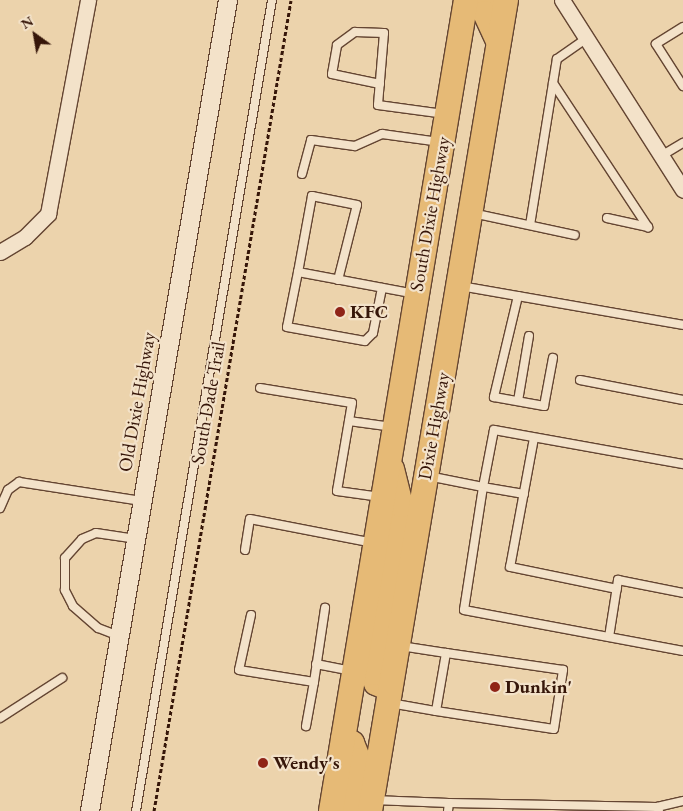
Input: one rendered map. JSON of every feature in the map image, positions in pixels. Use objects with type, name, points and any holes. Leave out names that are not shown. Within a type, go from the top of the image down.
[{"type":"highway","name":"South Dixie Highway","points":[[395,428],[466,0]]},
{"type":"highway","points":[[486,0],[485,13],[498,41]]},
{"type":"highway","points":[[498,41],[506,0]]},
{"type":"highway","name":"Dixie Highway","points":[[370,805],[498,41]]},
{"type":"highway","name":"Dixie Highway","points":[[331,811],[395,428]]},
{"type":"highway","points":[[389,696],[376,683],[373,673],[401,505],[390,458]]},
{"type":"highway","points":[[342,739],[352,743],[359,760],[351,811]]},
{"type":"street","points":[[0,252],[25,236],[48,214],[88,0]]},
{"type":"street","name":"Old Dixie Highway","points":[[90,811],[228,0]]},
{"type":"street","points":[[568,2],[586,39],[683,190]]},
{"type":"lane","points":[[136,811],[272,0]]},
{"type":"lane","points":[[683,27],[656,44],[683,86]]},
{"type":"lane","points":[[380,84],[332,74],[337,45],[355,32],[384,33],[380,84],[378,105],[447,114]]},
{"type":"lane","points":[[530,225],[557,59],[586,39]]},
{"type":"lane","points":[[553,83],[648,227],[607,218]]},
{"type":"lane","points":[[302,174],[311,140],[355,146],[382,134],[442,143]]},
{"type":"lane","points":[[662,156],[683,143]]},
{"type":"lane","points":[[338,280],[357,204],[312,196],[287,327],[365,341],[373,333],[382,288]]},
{"type":"lane","points":[[470,212],[576,235]]},
{"type":"lane","points":[[298,272],[417,294]]},
{"type":"lane","points":[[458,285],[683,325]]},
{"type":"lane","points":[[518,296],[494,397],[544,406],[553,358]]},
{"type":"lane","points":[[518,401],[529,336]]},
{"type":"lane","points":[[580,380],[683,400]]},
{"type":"lane","points":[[260,388],[352,403],[338,491],[383,497]]},
{"type":"lane","points":[[349,421],[395,428]]},
{"type":"lane","points":[[683,464],[494,430],[464,610],[683,651]]},
{"type":"lane","points":[[534,438],[510,567],[617,589]]},
{"type":"lane","points":[[426,476],[524,494]]},
{"type":"lane","points":[[0,508],[8,490],[19,482],[142,501]]},
{"type":"lane","points":[[245,550],[250,519],[375,544]]},
{"type":"lane","points":[[121,637],[98,628],[73,606],[65,590],[65,558],[82,539],[96,533],[136,539]]},
{"type":"lane","points":[[609,637],[618,580],[683,593]]},
{"type":"lane","points":[[306,726],[325,608]]},
{"type":"lane","points":[[251,615],[239,670],[314,682]]},
{"type":"lane","points":[[389,696],[436,711],[554,729],[563,670],[397,646]]},
{"type":"lane","points":[[436,711],[446,652]]},
{"type":"lane","points":[[316,664],[354,671]]},
{"type":"lane","points":[[0,718],[62,678]]},
{"type":"lane","points":[[370,805],[658,809],[683,801]]},
{"type":"path","name":"South Dade Trail","points":[[154,811],[291,0]]},
{"type":"place","name":"KFC","points":[[340,312]]},
{"type":"place","name":"Dunkin'","points":[[495,687]]},
{"type":"place","name":"Wendy's","points":[[263,763]]}]
